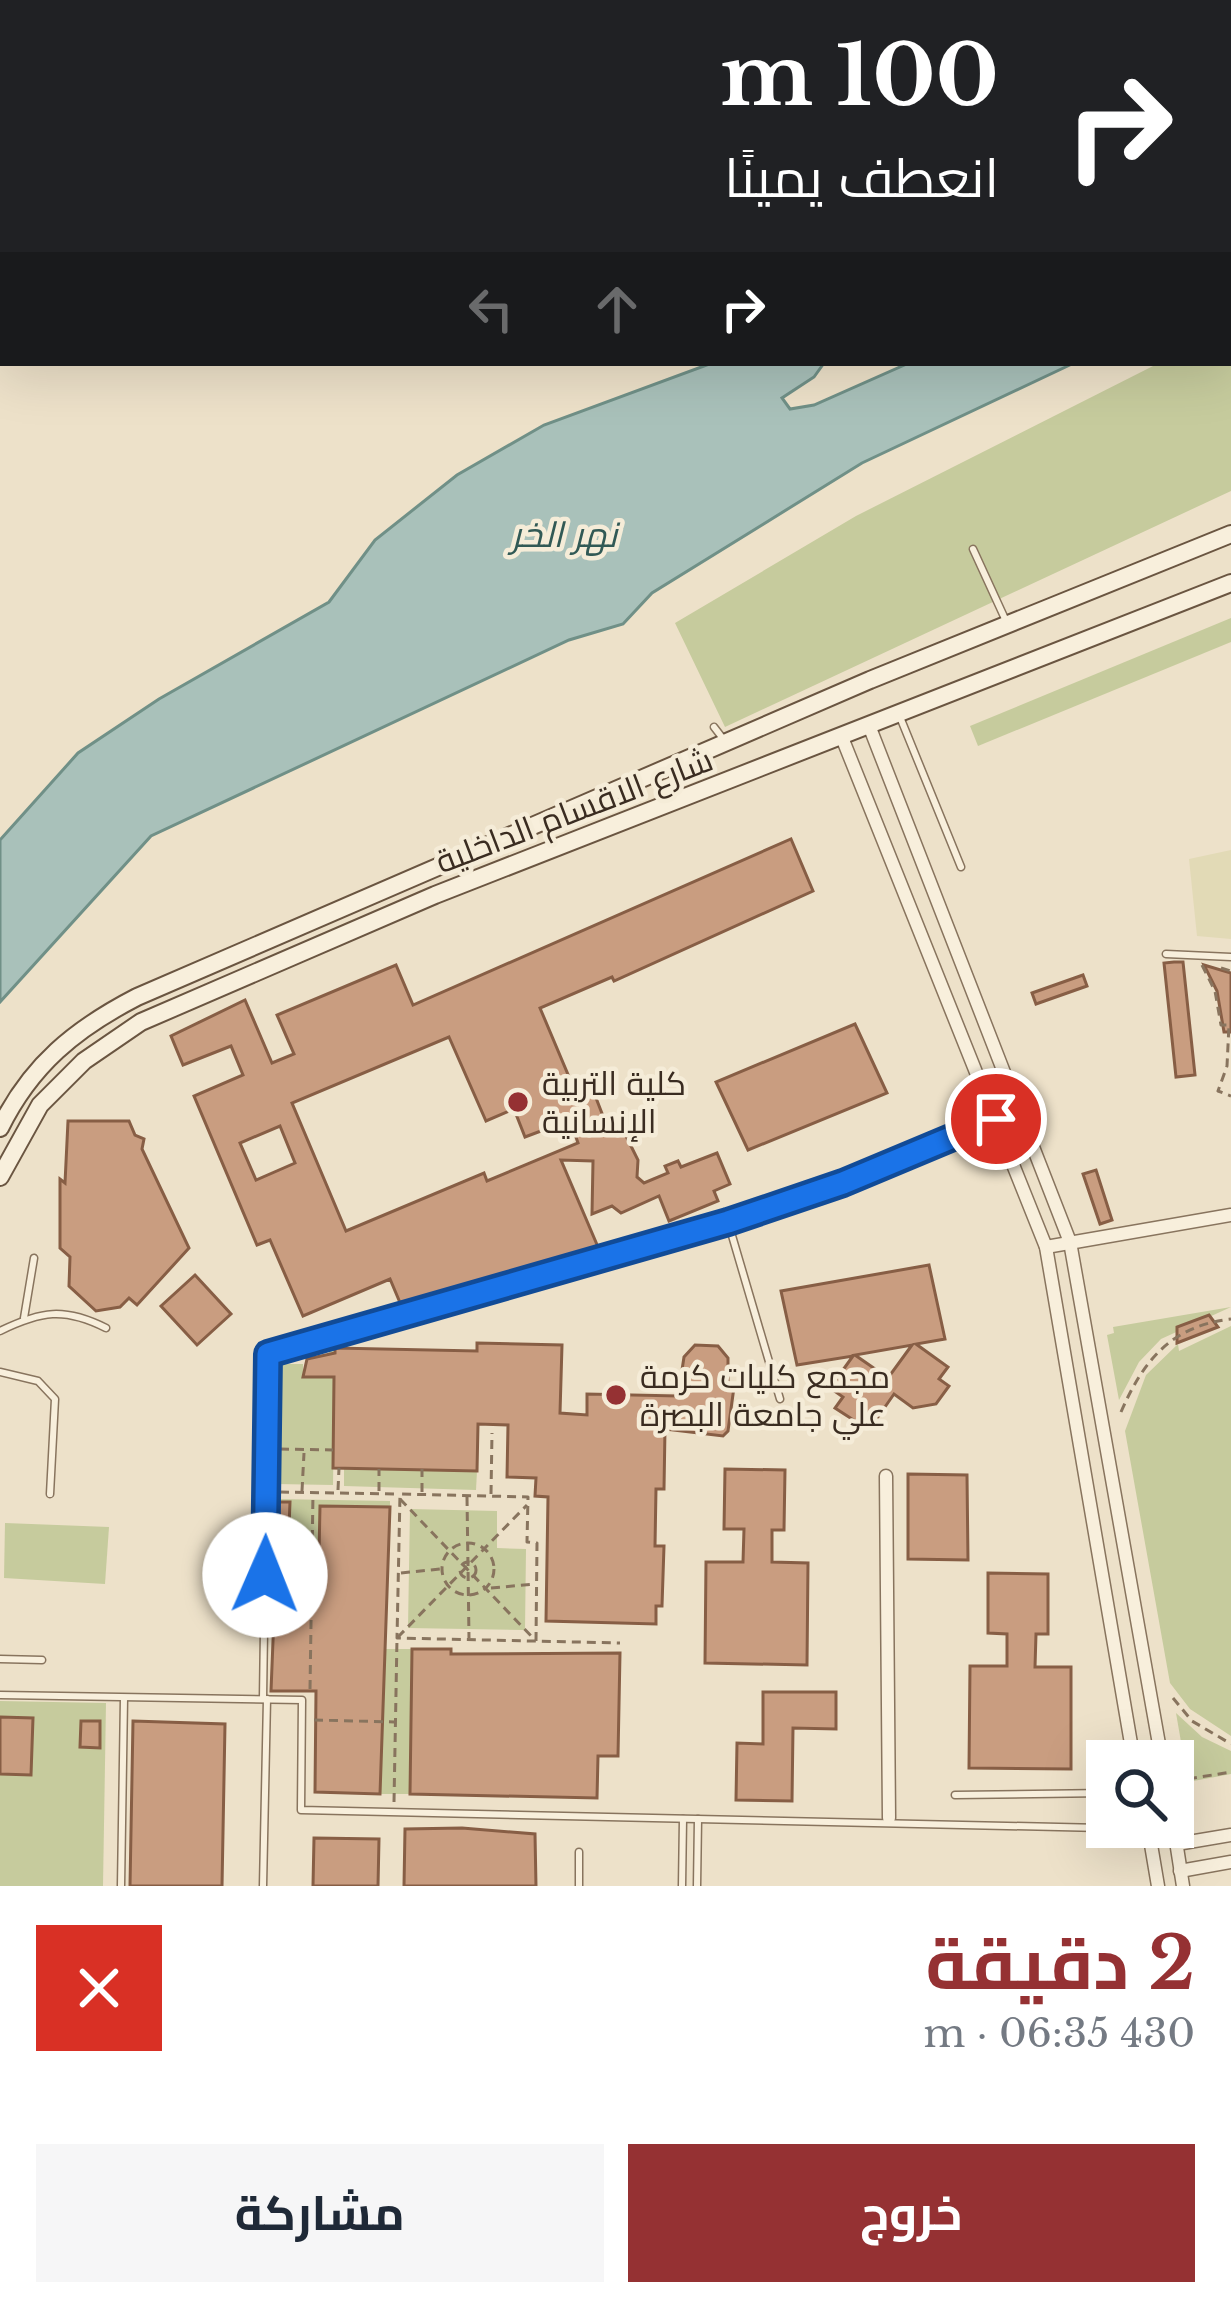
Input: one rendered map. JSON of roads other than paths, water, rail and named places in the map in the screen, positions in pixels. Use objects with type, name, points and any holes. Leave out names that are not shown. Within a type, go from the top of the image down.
[{"type":"street","name":"شارع الاقسام الداخلية","points":[[0,1128],[20,1090],[66,1040],[137,997],[720,735],[1231,534]]},
{"type":"street","name":"شارع الاقسام الداخلية","points":[[0,1177],[40,1105],[84,1060],[161,1013],[435,895],[843,740],[1231,583]]},
{"type":"street","points":[[870,728],[1070,1242],[1158,1740]]},
{"type":"street","points":[[843,740],[1046,1247],[1130,1740]]},
{"type":"street","points":[[66,1040],[72,1057],[84,1060]]},
{"type":"street","points":[[20,1090],[31,1092],[40,1105]]},
{"type":"street","points":[[276,1351],[728,1222],[843,1183],[996,1119]]},
{"type":"street","points":[[1046,1247],[1231,1215]]},
{"type":"street","points":[[886,1476],[889,1818]]},
{"type":"street","points":[[1194,1841],[1231,1835]]},
{"type":"street","points":[[1151,1848],[1158,1886]]},
{"type":"street","points":[[1177,1848],[1183,1886]]},
{"type":"street","points":[[1180,1871],[1231,1862]]},
{"type":"lane","points":[[974,549],[1008,624]]},
{"type":"lane","points":[[900,716],[961,867]]},
{"type":"lane","points":[[1166,954],[1231,957]]},
{"type":"lane","points":[[728,1222],[779,1399]]},
{"type":"lane","points":[[24,1318],[34,1258]]},
{"type":"lane","points":[[0,1330],[24,1318],[62,1311],[106,1328]]},
{"type":"lane","points":[[263,1886],[268,1354],[276,1351]]},
{"type":"lane","points":[[0,1372],[38,1381],[55,1399],[50,1494]]},
{"type":"lane","points":[[0,1659],[42,1660]]},
{"type":"lane","points":[[0,1695],[302,1700],[301,1810],[1086,1827]]},
{"type":"lane","points":[[121,1886],[124,1697]]},
{"type":"lane","points":[[955,1795],[1086,1793]]},
{"type":"lane","points":[[682,1886],[683,1819]]},
{"type":"lane","points":[[697,1886],[698,1819]]},
{"type":"lane","points":[[579,1852],[579,1886]]},
{"type":"water","name":"نهر الخر","points":[[704,366],[822,366],[814,377],[782,398],[790,409],[814,405],[902,366],[1068,366],[862,463],[652,593],[623,624],[569,640],[151,836],[0,1002],[0,840],[78,753],[159,699],[329,602],[375,540],[457,475],[544,425]]},
{"type":"place","name":"كلية التربية الإنسانية","points":[[518,1102]]},
{"type":"place","name":"مجمع كليات كرمة علي جامعة البصرة","points":[[616,1395]]}]
